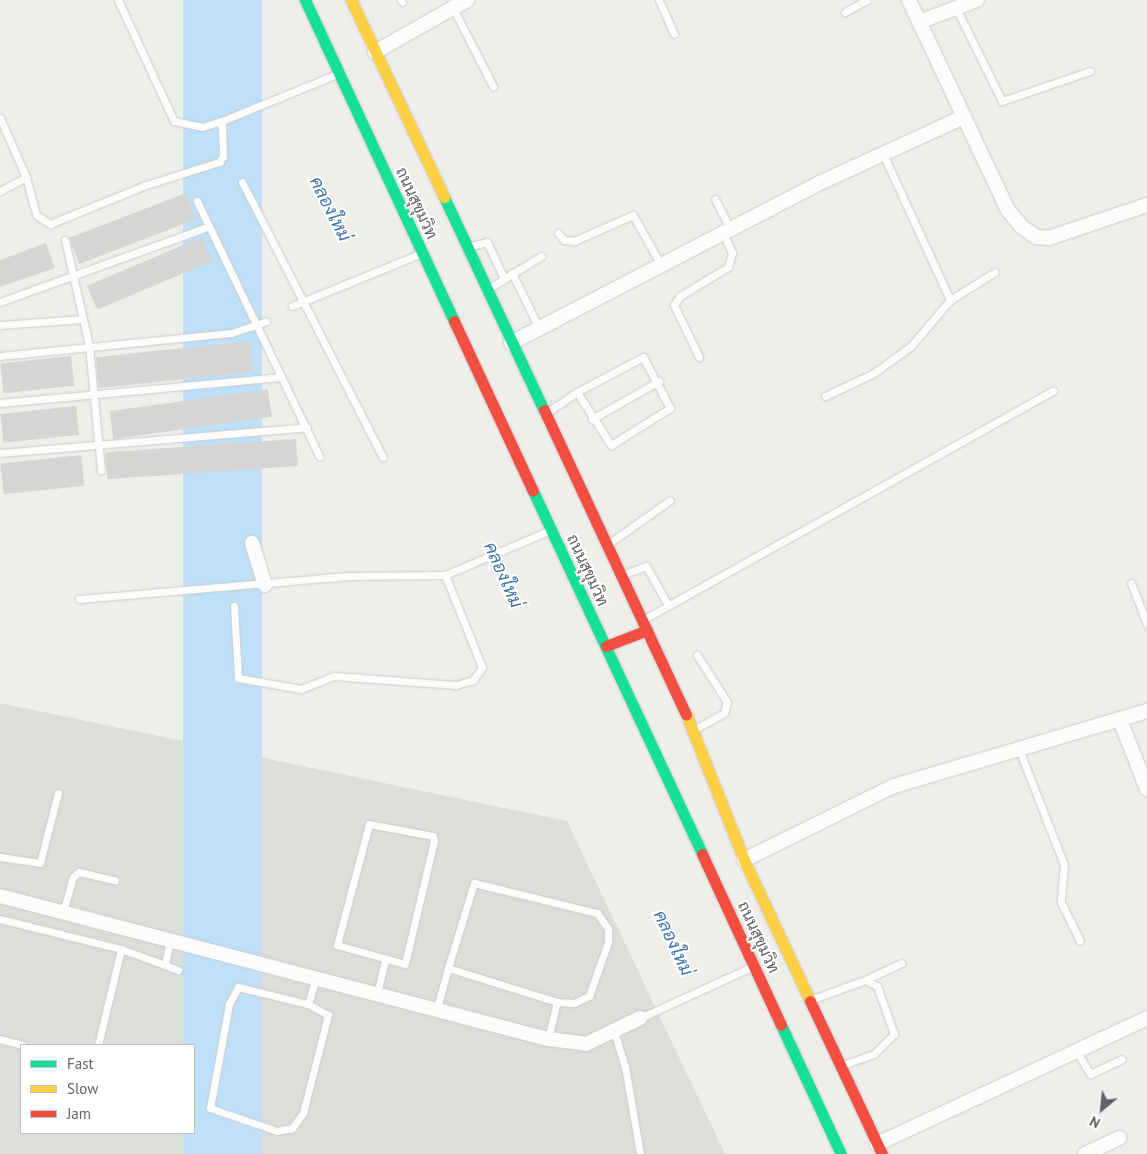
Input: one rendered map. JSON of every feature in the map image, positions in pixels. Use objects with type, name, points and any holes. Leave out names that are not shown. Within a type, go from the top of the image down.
[{"type":"highway","name":"ถนนสุขุมวิท","points":[[305,0],[841,1154]]},
{"type":"highway","name":"ถนนสุขุมวิท","points":[[351,0],[606,546],[645,625],[692,731],[744,860],[879,1149]]},
{"type":"highway","points":[[606,646],[645,625]]},
{"type":"street","points":[[375,52],[467,0]]},
{"type":"street","points":[[909,0],[1008,210],[1036,237],[1049,238],[1147,205]]},
{"type":"street","points":[[919,22],[977,0]]},
{"type":"street","points":[[511,343],[538,326],[726,231],[883,154],[964,117]]},
{"type":"street","points":[[252,543],[265,585]]},
{"type":"street","points":[[744,860],[894,786],[1020,752],[1147,711]]},
{"type":"street","points":[[1120,720],[1147,790]]},
{"type":"street","points":[[0,896],[548,1038],[586,1044],[640,1018]]},
{"type":"street","points":[[879,1149],[1147,1018]]},
{"type":"street","points":[[1085,1154],[1119,1138]]},
{"type":"lane","points":[[118,0],[174,121],[202,127],[222,121],[234,114],[315,80],[338,74]]},
{"type":"lane","points":[[659,0],[674,34]]},
{"type":"lane","points":[[845,12],[867,0]]},
{"type":"lane","points":[[453,8],[493,86]]},
{"type":"lane","points":[[956,8],[1002,101],[1090,71]]},
{"type":"lane","points":[[0,118],[26,177],[36,215],[50,224],[143,186],[219,162],[223,156],[222,121]]},
{"type":"lane","points":[[883,154],[950,300]]},
{"type":"lane","points":[[0,190],[26,177]]},
{"type":"lane","points":[[242,182],[306,301],[383,457]]},
{"type":"lane","points":[[700,357],[674,304],[680,296],[728,268],[732,253],[715,199]]},
{"type":"lane","points":[[197,201],[208,227],[258,324],[319,456]]},
{"type":"lane","points":[[558,233],[564,240],[574,241],[633,215],[661,265]]},
{"type":"lane","points":[[0,302],[208,227]]},
{"type":"lane","points":[[65,240],[89,346],[101,470]]},
{"type":"lane","points":[[468,250],[479,241],[487,242],[504,278]]},
{"type":"lane","points":[[292,306],[402,262],[422,252]]},
{"type":"lane","points":[[487,290],[541,256]]},
{"type":"lane","points":[[825,396],[874,373],[911,346],[950,300],[995,272]]},
{"type":"lane","points":[[512,273],[538,326]]},
{"type":"lane","points":[[0,325],[83,319]]},
{"type":"lane","points":[[0,356],[89,346],[232,334],[266,321]]},
{"type":"lane","points":[[545,414],[577,392],[643,357],[659,381],[669,402],[667,413],[620,442],[606,444],[577,392]]},
{"type":"lane","points":[[0,403],[93,392],[281,377]]},
{"type":"lane","points":[[592,419],[659,381]]},
{"type":"lane","points":[[645,625],[668,605],[1054,391]]},
{"type":"lane","points":[[0,453],[99,443],[307,427]]},
{"type":"lane","points":[[606,546],[670,500]]},
{"type":"lane","points":[[80,599],[265,585],[348,576],[447,574],[522,540],[551,530]]},
{"type":"lane","points":[[622,579],[629,571],[646,566],[668,605]]},
{"type":"lane","points":[[234,606],[238,678],[301,688],[334,676],[456,685],[476,678],[482,668],[447,574]]},
{"type":"lane","points":[[1131,583],[1147,624]]},
{"type":"lane","points":[[692,731],[724,714],[726,702],[697,655]]},
{"type":"lane","points":[[1020,752],[1064,865],[1061,902],[1080,942]]},
{"type":"lane","points":[[0,857],[40,863],[58,793]]},
{"type":"lane","points":[[369,824],[432,836],[434,841],[407,962],[386,960],[337,945],[369,824]]},
{"type":"lane","points":[[63,912],[72,877],[79,872],[115,880]]},
{"type":"lane","points":[[437,1008],[448,968],[474,883],[597,913],[608,928],[608,942],[589,996],[574,1003],[557,1002],[448,968]]},
{"type":"lane","points":[[0,919],[121,949],[178,970]]},
{"type":"lane","points":[[165,965],[170,940]]},
{"type":"lane","points":[[98,1044],[121,949]]},
{"type":"lane","points":[[377,993],[386,960]]},
{"type":"lane","points":[[810,1000],[865,980],[901,963]]},
{"type":"lane","points":[[640,1018],[754,965]]},
{"type":"lane","points":[[308,1004],[316,977]]},
{"type":"lane","points":[[840,1066],[874,1054],[894,1034],[877,986],[865,980]]},
{"type":"lane","points":[[235,989],[308,1004],[328,1015],[298,1123],[277,1131],[210,1108],[235,989]]},
{"type":"lane","points":[[548,1038],[557,1002]]},
{"type":"lane","points":[[614,1031],[625,1066],[640,1154]]},
{"type":"lane","points":[[0,1039],[20,1044]]},
{"type":"lane","points":[[1077,1052],[1090,1074],[1122,1059]]},
{"type":"shaded area","points":[[0,703],[567,821],[725,1154],[0,1154]]},
{"type":"water","points":[[183,0],[262,0],[262,1154],[183,1154],[183,1134],[195,1134],[195,1044],[183,1044]]},
{"type":"building","points":[[186,193],[196,219],[79,264],[69,238]]},
{"type":"building","points":[[202,237],[212,261],[97,310],[87,286]]},
{"type":"building","points":[[46,243],[55,268],[0,287],[0,260]]},
{"type":"building","points":[[250,341],[253,372],[99,388],[96,357]]},
{"type":"building","points":[[71,356],[74,386],[4,393],[0,363]]},
{"type":"building","points":[[268,389],[272,417],[113,439],[110,411]]},
{"type":"building","points":[[76,406],[79,435],[3,443],[0,414]]},
{"type":"building","points":[[296,439],[298,466],[107,479],[105,452]]},
{"type":"building","points":[[81,455],[84,486],[4,494],[0,463]]},
{"type":"traffic: fast","points":[[305,0],[454,321]]},
{"type":"traffic: fast","points":[[444,197],[544,410]]},
{"type":"traffic: fast","points":[[533,491],[702,854]]},
{"type":"traffic: fast","points":[[781,1025],[841,1154]]},
{"type":"traffic: slow","points":[[351,0],[444,197]]},
{"type":"traffic: slow","points":[[686,714],[744,860],[810,1001]]},
{"type":"traffic: jam","points":[[454,321],[533,491]]},
{"type":"traffic: jam","points":[[544,410],[686,714]]},
{"type":"traffic: jam","points":[[606,646],[647,630]]},
{"type":"traffic: jam","points":[[702,854],[781,1025]]},
{"type":"traffic: jam","points":[[810,1001],[882,1154]]},
{"type":"water label","name":"คลองใหม่","points":[[330,209]]},
{"type":"water label","name":"คลองใหม่","points":[[503,575]]},
{"type":"water label","name":"คลองใหม่","points":[[673,943]]}]
